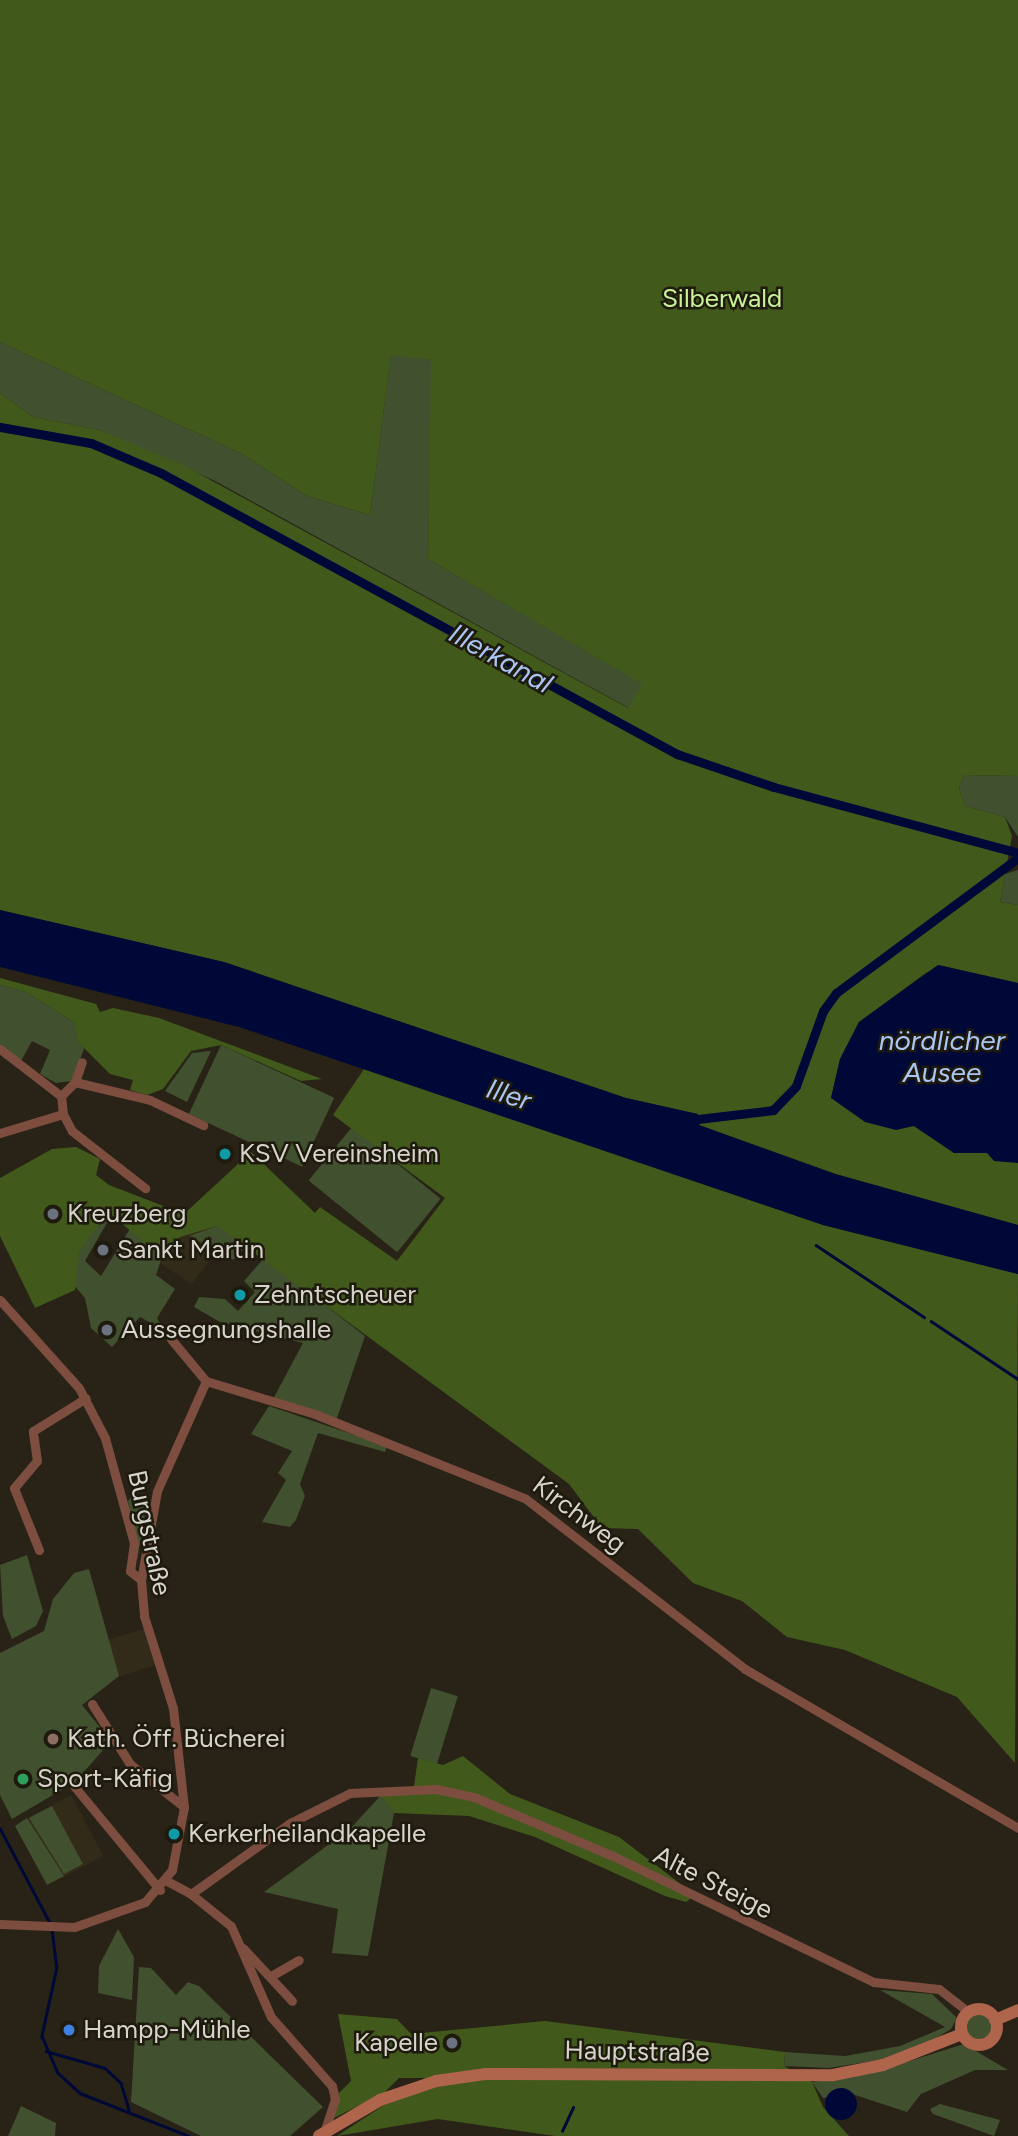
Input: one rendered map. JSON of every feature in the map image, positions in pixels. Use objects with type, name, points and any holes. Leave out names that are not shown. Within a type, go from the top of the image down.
[{"type":"main road","points":[[986,2010],[995,2020],[995,2034],[986,2043],[971,2043],[962,2034],[968,2012],[986,2010]]},
{"type":"main road","points":[[995,2020],[1018,2010]]},
{"type":"main road","name":"Hauptstraße","points":[[321,2134],[380,2100],[436,2081],[485,2074],[833,2074],[883,2065],[962,2034]]},
{"type":"street","points":[[0,1049],[61,1096]]},
{"type":"street","points":[[82,1062],[75,1082],[61,1096],[62,1114],[72,1131],[145,1188]]},
{"type":"street","points":[[75,1082],[149,1100],[203,1125]]},
{"type":"street","points":[[0,1133],[62,1114]]},
{"type":"street","name":"Burgstraße","points":[[0,1300],[84,1399],[123,1494],[134,1543],[130,1571],[141,1580],[144,1616],[184,1762],[184,1807],[167,1881]]},
{"type":"street","points":[[141,1580],[157,1491],[206,1381],[171,1339]]},
{"type":"street","name":"Kirchweg","points":[[206,1381],[315,1414],[514,1493],[745,1669],[1018,1828]]},
{"type":"street","points":[[39,1550],[14,1488],[37,1461],[33,1432],[84,1399]]},
{"type":"street","points":[[92,1704],[130,1764],[184,1807]]},
{"type":"street","points":[[74,1786],[160,1889]]},
{"type":"street","name":"Alte Steige","points":[[191,1894],[290,1823],[336,1799],[377,1789],[436,1789],[474,1797],[613,1856],[874,1982],[939,1989],[968,2012]]},
{"type":"street","points":[[0,1924],[57,1926],[116,1916],[160,1889],[167,1881],[191,1894],[229,1924],[243,1948],[271,2017],[332,2086],[335,2099],[321,2134]]},
{"type":"street","points":[[243,1948],[292,2001]]},
{"type":"street","points":[[271,1976],[299,1960]]},
{"type":"shaded area","points":[[217,1226],[232,1233],[191,1284],[160,1263],[179,1237]]},
{"type":"shaded area","points":[[144,1629],[155,1665],[119,1676],[108,1640]]},
{"type":"shaded area","points":[[71,1795],[103,1856],[60,1879],[28,1818]]},
{"type":"green space","name":"Silberwald","points":[[0,0],[1018,0],[1018,776],[964,775],[959,788],[965,806],[1005,817],[1012,836],[1000,902],[1018,905],[1018,983],[939,965],[859,1022],[840,1059],[831,1098],[914,1126],[954,1153],[987,1153],[1018,1163],[1018,1225],[836,1174],[699,1125],[697,1114],[626,1098],[224,962],[0,910],[0,393],[33,417],[100,430],[183,465],[628,708],[642,684],[428,559],[431,360],[391,355],[370,515],[307,496],[242,454],[0,342]]},
{"type":"green space","points":[[0,342],[242,454],[307,496],[370,515],[391,354],[432,360],[428,559],[643,684],[629,708],[215,481],[100,430],[33,417],[0,393]]},
{"type":"green space","points":[[964,775],[1018,776],[1018,837],[1005,817],[965,806],[959,788]]},
{"type":"green space","points":[[1018,870],[1018,905],[1000,902],[1005,874]]},
{"type":"green space","points":[[0,978],[96,1004],[100,1012],[113,1008],[159,1018],[322,1079],[301,1081],[221,1045],[191,1051],[163,1089],[147,1095],[130,1090],[133,1080],[110,1074],[78,1042],[75,1023],[26,992],[0,985]]},
{"type":"green space","points":[[0,985],[26,992],[75,1023],[84,1049],[72,1081],[56,1083],[40,1074],[50,1050],[32,1041],[21,1061],[0,1045]]},
{"type":"green space","points":[[221,1045],[334,1098],[302,1167],[189,1114]]},
{"type":"green space","points":[[211,1051],[187,1102],[165,1091],[192,1053]]},
{"type":"green space","points":[[366,1066],[823,1225],[1018,1274],[1015,1763],[957,1697],[845,1650],[787,1637],[742,1601],[693,1583],[638,1529],[602,1528],[569,1484],[217,1226],[180,1237],[162,1257],[108,1212],[79,1252],[75,1290],[35,1308],[0,1236],[0,1178],[52,1149],[76,1147],[100,1159],[96,1175],[109,1185],[184,1214],[251,1152],[315,1213],[320,1207],[397,1261],[445,1198],[333,1115]]},
{"type":"green space","points":[[352,1127],[441,1199],[397,1252],[309,1181]]},
{"type":"green space","points":[[102,1216],[108,1221],[85,1261],[101,1276],[131,1227],[162,1257],[156,1275],[175,1289],[157,1318],[165,1331],[140,1317],[112,1347],[91,1328],[85,1298],[72,1283],[79,1252]]},
{"type":"green space","points":[[217,1226],[247,1244],[233,1260],[189,1236]]},
{"type":"green space","points":[[264,1258],[365,1336],[337,1418],[272,1401],[303,1343],[220,1322],[194,1307],[199,1297],[225,1299],[238,1311],[255,1292],[244,1281]]},
{"type":"green space","points":[[269,1406],[387,1446],[385,1452],[318,1433],[300,1484],[305,1496],[296,1520],[290,1527],[262,1522],[286,1480],[278,1473],[292,1451],[251,1434]]},
{"type":"green space","points":[[131,1498],[147,1501],[137,1561],[128,1501]]},
{"type":"green space","points":[[27,1555],[43,1611],[36,1626],[12,1639],[3,1616],[0,1565]]},
{"type":"green space","points":[[89,1569],[119,1676],[82,1705],[111,1741],[75,1782],[12,1819],[0,1795],[0,1653],[44,1631],[53,1599],[74,1573]]},
{"type":"green space","points":[[431,1688],[458,1696],[437,1764],[410,1756]]},
{"type":"green space","points":[[463,1756],[510,1794],[619,1837],[695,1895],[686,1902],[665,1896],[535,1837],[469,1816],[394,1813],[381,1796],[413,1793],[418,1758],[443,1765]]},
{"type":"green space","points":[[381,1795],[394,1813],[368,1956],[332,1953],[338,1909],[264,1892],[350,1829]]},
{"type":"green space","points":[[52,1806],[83,1864],[64,1874],[29,1818]]},
{"type":"green space","points":[[27,1818],[64,1876],[47,1885],[15,1826]]},
{"type":"green space","points":[[118,1929],[134,1957],[132,2000],[98,1993],[99,1966]]},
{"type":"green space","points":[[139,1967],[151,1968],[176,1995],[188,1982],[199,1986],[323,2107],[290,2136],[201,2136],[131,2102]]},
{"type":"green space","points":[[880,1990],[932,1994],[957,2018],[951,2029],[925,2045],[885,2059],[829,2068],[784,2066],[785,2052],[845,2056],[900,2046],[945,2027]]},
{"type":"green space","points":[[979,2009],[992,2014],[997,2027],[992,2040],[979,2045],[966,2040],[961,2027],[966,2014]]},
{"type":"green space","points":[[338,2014],[397,2019],[411,2034],[545,2021],[785,2052],[784,2066],[812,2082],[823,2107],[849,2136],[555,2136],[438,2119],[337,2136],[425,2078],[399,2078],[384,2093],[328,2121],[336,2096],[351,2081]]},
{"type":"green space","points":[[964,2044],[1008,2070],[975,2070],[921,2094],[907,2112],[852,2094],[823,2098],[812,2082],[868,2074]]},
{"type":"green space","points":[[940,2104],[1000,2120],[994,2136],[933,2114],[930,2109]]},
{"type":"green space","points":[[21,2106],[56,2123],[55,2136],[8,2136]]},
{"type":"water","name":"Iller","points":[[0,910],[224,962],[626,1098],[698,1114],[699,1125],[835,1174],[1018,1225],[1018,1274],[823,1225],[239,1027],[0,967]]},
{"type":"water","name":"nördlicher Ausee","points":[[938,965],[1018,983],[1018,1163],[994,1161],[987,1153],[954,1153],[914,1126],[896,1130],[865,1122],[831,1098],[840,1059],[859,1022]]},
{"type":"water","points":[[841,2088],[852,2093],[857,2104],[852,2115],[841,2120],[830,2115],[825,2104],[830,2093]]},
{"type":"waterway","name":"Illerkanal","points":[[0,427],[91,443],[161,473],[677,754],[774,787],[1018,853]]},
{"type":"waterway","points":[[689,1126],[698,1119],[773,1110],[796,1086],[823,1011],[836,993],[1018,858]]},
{"type":"waterway","points":[[816,1245],[924,1317]]},
{"type":"waterway","points":[[931,1321],[1018,1379]]},
{"type":"waterway","points":[[0,1828],[50,1923]]},
{"type":"waterway","points":[[52,1929],[57,1967],[42,2036],[58,2073],[80,2093],[189,2136]]},
{"type":"waterway","points":[[46,2051],[105,2068],[121,2083],[129,2110]]},
{"type":"waterway","points":[[562,2131],[573,2107]]},
{"type":"place","name":"KSV Vereinsheim","points":[[225,1154]]},
{"type":"place","name":"Kreuzberg","points":[[53,1214]]},
{"type":"place","name":"Sankt Martin","points":[[103,1250]]},
{"type":"place","name":"Zehntscheuer","points":[[240,1295]]},
{"type":"place","name":"Aussegnungshalle","points":[[107,1330]]},
{"type":"place","name":"Kath. Öff. Bücherei","points":[[53,1739]]},
{"type":"place","name":"Sport-Käfig","points":[[23,1779]]},
{"type":"place","name":"Kerkerheilandkapelle","points":[[174,1834]]},
{"type":"place","name":"Hampp-Mühle","points":[[69,2030]]},
{"type":"place","name":"Kapelle","points":[[452,2043]]}]
